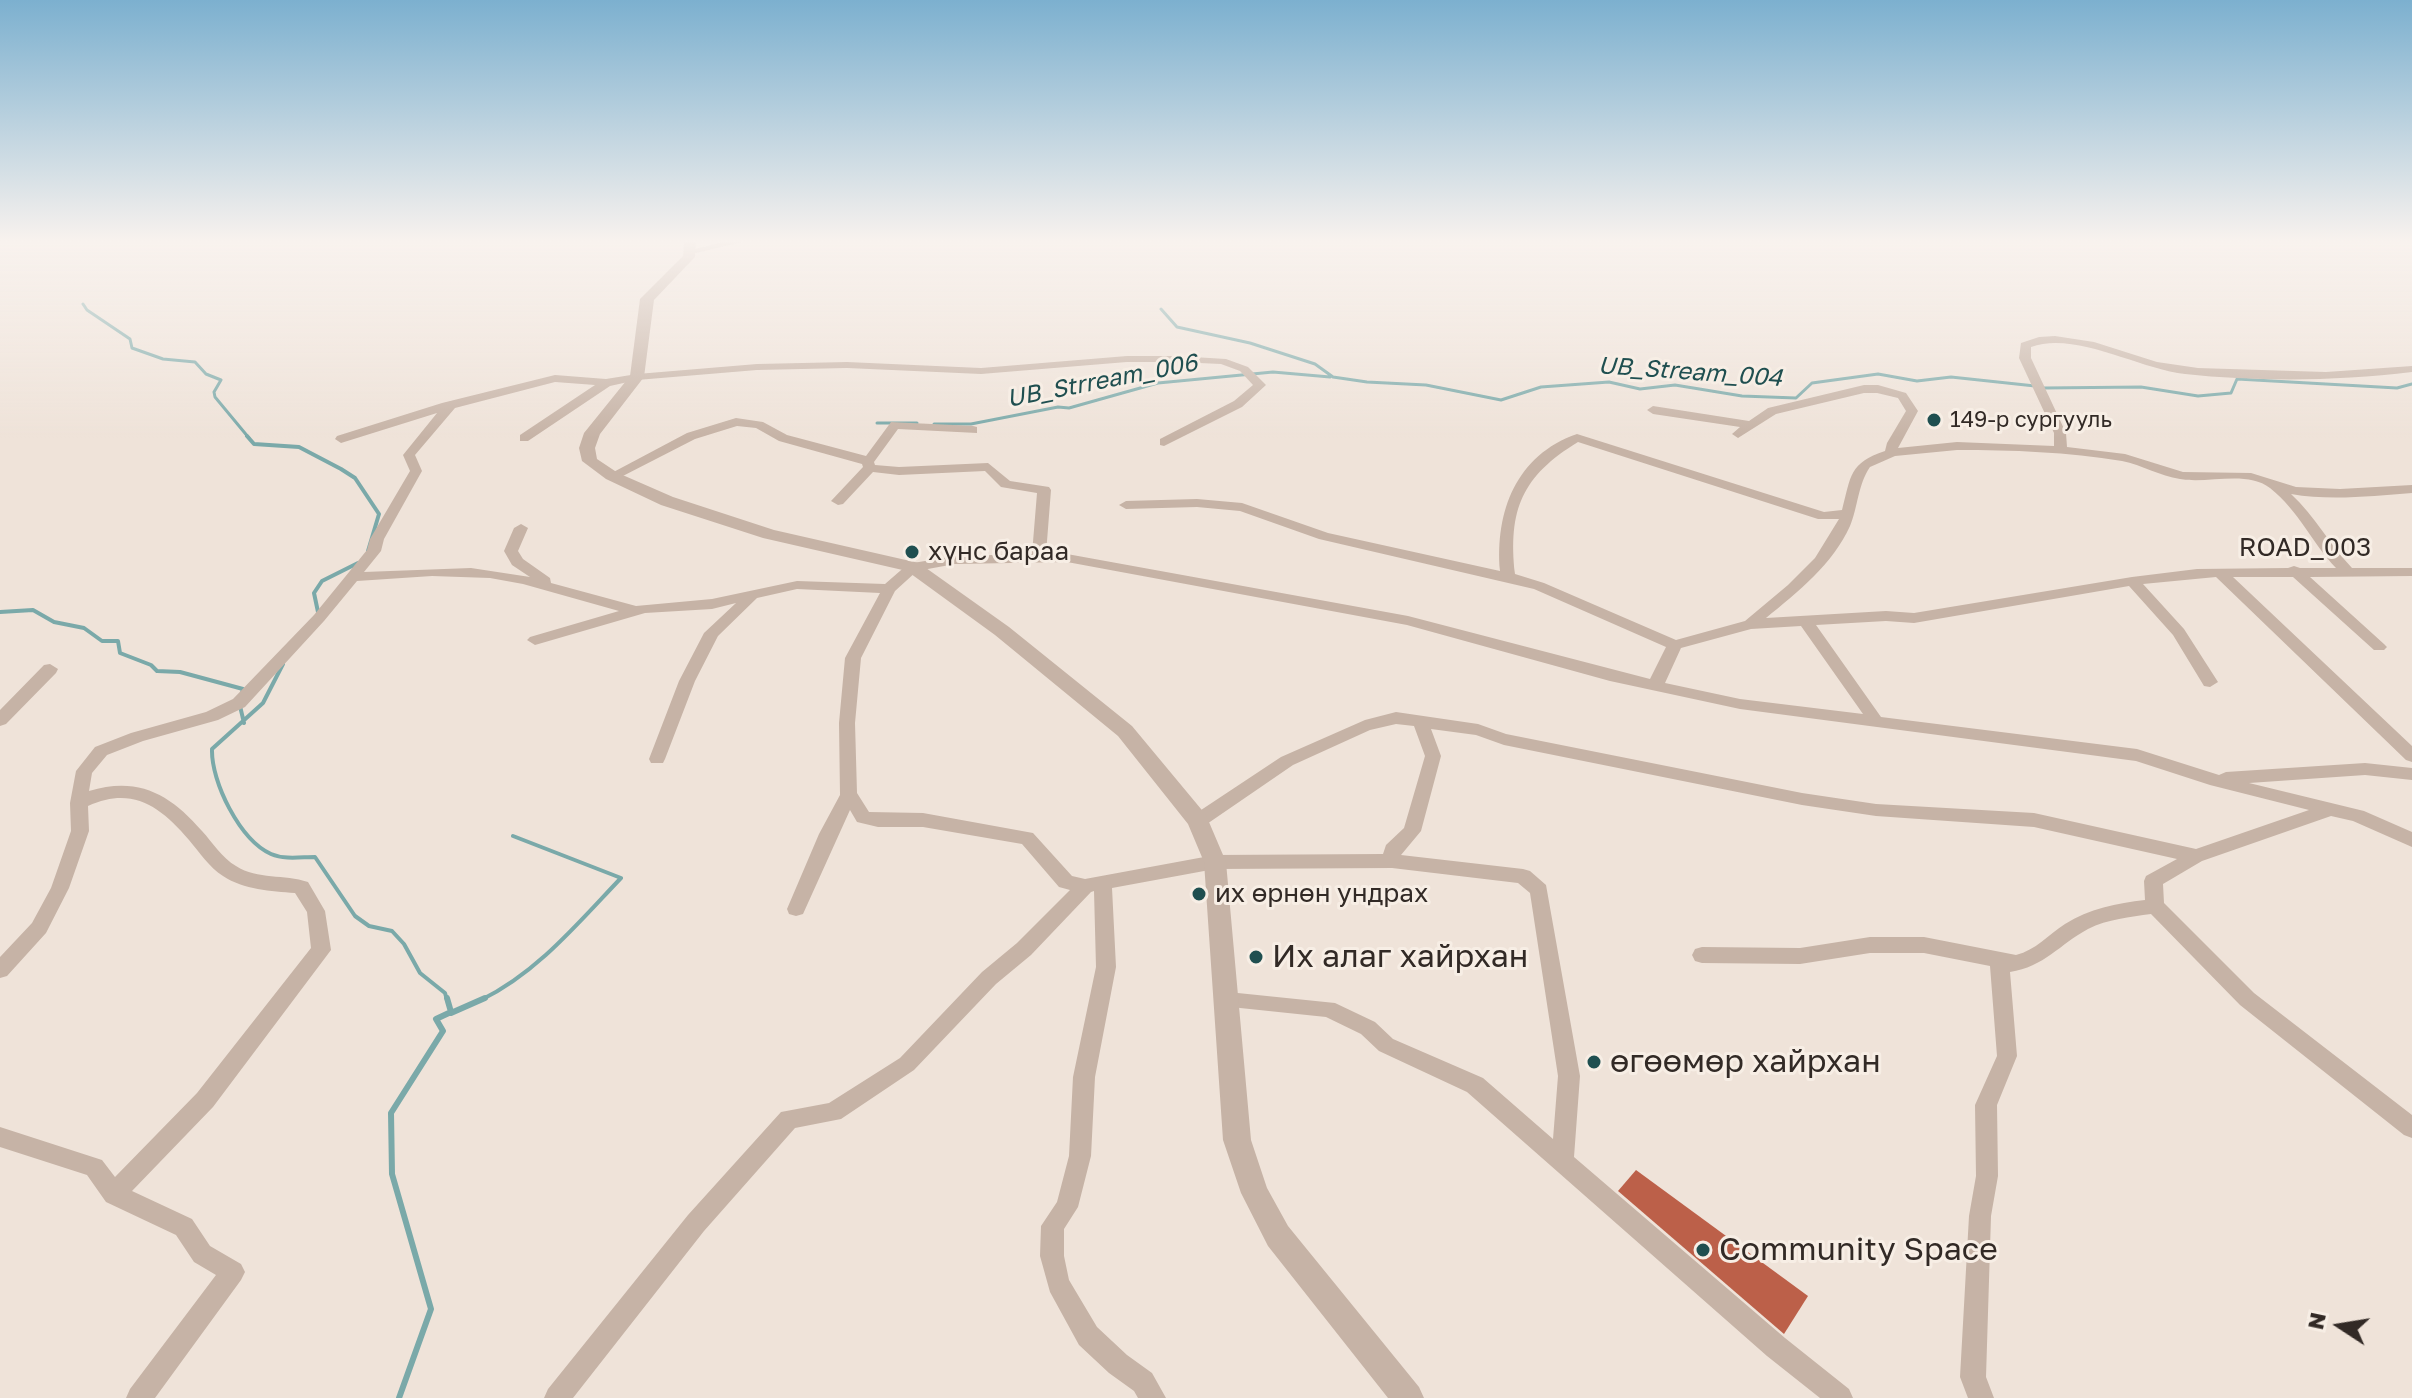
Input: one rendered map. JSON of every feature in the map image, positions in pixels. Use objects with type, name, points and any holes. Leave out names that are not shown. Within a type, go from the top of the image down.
[{"type":"street","points":[[646,307],[637,377],[592,433],[587,448],[590,461],[612,476],[667,501],[769,534],[913,567],[955,560],[1067,558],[1408,621],[1610,676],[1784,711],[2137,755],[2210,779],[2358,816],[2412,840]]},
{"type":"street","points":[[2061,450],[2060,433],[2023,351],[2025,345],[2042,340],[2073,342],[2157,366],[2196,371],[2333,376],[2412,369]]},
{"type":"street","points":[[341,439],[373,425],[414,418],[538,380],[555,378],[606,383],[637,377],[757,367],[847,365],[981,371],[1127,359],[1222,361],[1244,369],[1260,385],[1238,404],[1164,442]]},
{"type":"street","points":[[524,438],[606,383]]},
{"type":"street","points":[[1738,434],[1772,411],[1831,396],[1878,389],[1902,396],[1912,411],[1893,443],[1891,453]]},
{"type":"street","points":[[0,970],[39,928],[60,888],[80,831],[79,803],[84,771],[101,751],[137,737],[212,716],[239,703],[374,551],[377,539],[413,480],[416,471],[409,455],[451,405]]},
{"type":"street","points":[[1653,410],[1753,425]]},
{"type":"street","points":[[612,476],[691,436],[736,422],[759,425],[783,438],[858,457],[869,465],[899,471],[988,467],[1006,484],[1044,490],[1039,558]]},
{"type":"street","points":[[838,501],[869,465],[895,425],[973,430]]},
{"type":"street","points":[[1508,577],[1505,557],[1509,507],[1535,463],[1577,438],[1823,516],[1848,514]]},
{"type":"street","points":[[1126,505],[1197,503],[1242,507],[1324,536],[1539,586],[1675,645],[1750,624],[1779,600],[1835,545],[1861,468],[1870,460],[1891,453],[1998,445],[2133,460],[2185,476],[2248,476],[2276,487],[2362,493],[2412,489]]},
{"type":"street","points":[[2276,487],[2305,514],[2328,551],[2349,573]]},
{"type":"street","points":[[521,528],[511,551],[517,562],[563,593]]},
{"type":"street","points":[[796,909],[828,834],[849,795],[847,723],[853,658],[888,597],[889,589],[913,567]]},
{"type":"street","points":[[913,567],[1002,631],[1125,731],[1198,821],[1215,862],[1237,1140],[1255,1193],[1278,1236],[1408,1398]]},
{"type":"street","points":[[2294,570],[2379,647]]},
{"type":"street","name":"ROAD_003","points":[[1750,624],[1886,616],[1914,618],[2197,573],[2294,570],[2411,573]]},
{"type":"street","points":[[2219,572],[2412,756]]},
{"type":"street","points":[[353,577],[472,573],[507,576],[606,605],[644,608],[712,604],[797,585],[889,589]]},
{"type":"street","points":[[2132,581],[2179,632],[2210,682]]},
{"type":"street","points":[[657,759],[687,681],[712,633],[753,596]]},
{"type":"street","points":[[535,640],[644,608]]},
{"type":"street","points":[[1806,622],[1876,721]]},
{"type":"street","points":[[1655,686],[1675,645]]},
{"type":"street","points":[[0,720],[50,669]]},
{"type":"street","points":[[1198,821],[1249,785],[1312,748],[1365,726],[1396,718],[1478,730],[1519,742],[1802,799],[1876,810],[2034,820],[2196,856]]},
{"type":"street","points":[[1392,861],[1392,850],[1412,831],[1433,756],[1420,721]]},
{"type":"street","points":[[2210,779],[2365,769],[2412,774]]},
{"type":"street","points":[[79,803],[110,790],[137,791],[155,799],[187,825],[212,857],[239,877],[301,887],[316,911],[321,950],[205,1100],[114,1194]]},
{"type":"street","points":[[849,795],[863,817],[923,820],[1027,838],[1066,882],[1094,884],[1215,862],[1392,861],[1523,876],[1539,890],[1569,1076],[1563,1159]]},
{"type":"street","points":[[2329,809],[2196,856],[2153,881],[2155,906],[2247,999],[2412,1128]]},
{"type":"street","points":[[557,1398],[696,1223],[789,1119],[833,1112],[907,1064],[989,978],[1094,884]]},
{"type":"street","points":[[1094,884],[1106,967],[1084,1077],[1080,1156],[1067,1207],[1053,1226],[1052,1256],[1058,1284],[1088,1336],[1143,1382],[1153,1398]]},
{"type":"street","points":[[1981,1398],[1973,1377],[1980,1216],[1987,1176],[1986,1105],[2007,1056],[2000,965],[2022,964],[2046,953],[2082,923],[2119,911],[2155,906]]},
{"type":"street","points":[[1702,955],[1800,956],[1870,945],[1924,945],[2022,964]]},
{"type":"street","points":[[1228,1000],[1328,1009],[1368,1028],[1386,1045],[1475,1085],[1776,1347],[1840,1398]]},
{"type":"street","points":[[0,1137],[94,1167],[114,1194],[184,1227],[202,1254],[233,1272],[139,1398]]},
{"type":"building","name":"Community Space","points":[[1636,1170],[1808,1296],[1784,1334],[1618,1191]]},
{"type":"waterway","points":[[85,307],[130,339],[132,348],[163,359],[195,362],[206,374],[221,380],[214,392],[215,397],[249,438]]},
{"type":"waterway","name":"UB_Stream_004","points":[[1161,309],[1177,327],[1250,343],[1315,364],[1333,377],[1426,385],[1501,400],[1541,387],[1609,382],[1640,389],[1675,385],[1742,396],[1796,398],[1812,383],[1878,374],[1917,381],[1951,377],[2035,386]]},
{"type":"waterway","name":"UB_Strream_006","points":[[934,424],[971,424],[1058,407],[1069,408],[1158,383],[1273,372],[1330,377]]},
{"type":"waterway","name":"UB_Stream_004","points":[[2043,388],[2141,387],[2198,396],[2231,393],[2237,379],[2397,388],[2412,384]]},
{"type":"waterway","name":"UB_Strream_006","points":[[877,423],[917,423]]},
{"type":"waterway","points":[[247,436],[254,444],[299,447],[355,478],[379,514],[368,551]]},
{"type":"waterway","points":[[318,612],[314,593],[322,581],[358,563]]},
{"type":"waterway","points":[[0,612],[33,610],[54,622],[84,628],[102,641],[118,641],[120,653],[151,665],[157,671],[180,672],[243,689],[242,693]]},
{"type":"waterway","points":[[243,721],[263,703],[283,664]]},
{"type":"waterway","points":[[240,706],[243,721]]},
{"type":"waterway","points":[[243,721],[212,749],[216,777],[238,823],[260,847],[271,854],[287,858],[315,857],[355,916],[369,926],[392,931],[404,944],[420,973],[445,993],[447,1000]]},
{"type":"waterway","points":[[483,999],[539,961],[621,878],[513,836]]},
{"type":"waterway","points":[[399,1398],[431,1309],[392,1174],[391,1113],[443,1031],[436,1019],[451,1012],[447,998]]},
{"type":"waterway","points":[[451,1013],[483,999]]},
{"type":"place","name":"149-р сургууль","points":[[1934,420]]},
{"type":"place","name":"хүнс бараа","points":[[912,552]]},
{"type":"place","name":"их өрнөн ундрах","points":[[1199,894]]},
{"type":"place","name":"Их алаг хайрхан","points":[[1256,957]]},
{"type":"place","name":"өгөөмөр хайрхан","points":[[1594,1062]]},
{"type":"place","name":"Community Space","points":[[1703,1250]]}]
